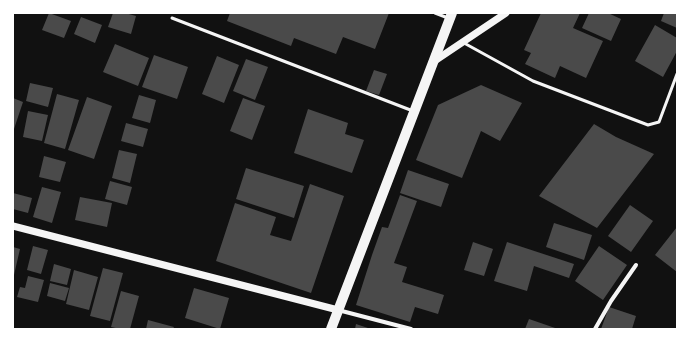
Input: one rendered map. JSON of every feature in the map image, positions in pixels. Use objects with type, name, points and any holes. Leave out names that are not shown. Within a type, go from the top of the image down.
[{"type":"main road","points":[[331,329],[432,62],[451,16]]},
{"type":"street","points":[[432,62],[506,13]]},
{"type":"street","points":[[13,226],[411,329]]},
{"type":"street","points":[[595,329],[611,301],[636,265]]},
{"type":"lane","points":[[434,13],[451,16]]},
{"type":"lane","points":[[172,18],[414,112]]},
{"type":"lane","points":[[462,42],[534,80],[648,125],[659,122],[677,74]]},
{"type":"building","points":[[49,13],[71,21],[64,38],[42,30]]},
{"type":"building","points":[[113,13],[125,13],[136,16],[131,34],[108,27]]},
{"type":"building","points":[[230,13],[389,13],[375,49],[343,37],[336,54],[294,38],[291,46],[227,21]]},
{"type":"building","points":[[541,13],[580,13],[573,28],[603,41],[586,78],[560,66],[555,78],[525,64],[531,53],[524,50]]},
{"type":"building","points":[[589,13],[608,13],[621,19],[611,41],[582,28]]},
{"type":"building","points":[[664,13],[677,13],[677,28],[661,21]]},
{"type":"building","points":[[81,17],[102,25],[95,43],[74,34]]},
{"type":"building","points":[[655,25],[677,38],[677,51],[663,77],[635,61]]},
{"type":"building","points":[[115,44],[149,58],[138,86],[103,72]]},
{"type":"building","points":[[154,55],[188,67],[177,99],[142,87]]},
{"type":"building","points":[[217,56],[239,65],[224,103],[202,94]]},
{"type":"building","points":[[246,59],[268,67],[255,100],[233,91]]},
{"type":"building","points":[[374,70],[387,74],[379,95],[366,91]]},
{"type":"building","points":[[30,83],[53,88],[48,107],[26,101]]},
{"type":"building","points":[[481,85],[522,103],[500,141],[481,131],[462,178],[416,160],[438,105]]},
{"type":"building","points":[[57,94],[79,100],[65,149],[44,143]]},
{"type":"building","points":[[139,95],[156,100],[150,123],[132,118]]},
{"type":"building","points":[[87,97],[112,106],[94,159],[68,150]]},
{"type":"building","points":[[13,98],[23,102],[13,132]]},
{"type":"building","points":[[243,98],[265,106],[252,140],[230,131]]},
{"type":"building","points":[[308,109],[348,123],[345,134],[364,140],[352,173],[294,153]]},
{"type":"building","points":[[28,111],[48,115],[42,141],[23,137]]},
{"type":"building","points":[[126,123],[148,129],[143,147],[121,141]]},
{"type":"building","points":[[594,124],[616,137],[654,154],[597,228],[539,196]]},
{"type":"building","points":[[119,150],[137,154],[130,183],[112,178]]},
{"type":"building","points":[[44,156],[66,162],[60,182],[39,177]]},
{"type":"building","points":[[246,168],[304,186],[294,218],[236,199]]},
{"type":"building","points":[[408,170],[449,184],[441,207],[400,193]]},
{"type":"building","points":[[110,181],[132,187],[127,205],[105,199]]},
{"type":"building","points":[[310,184],[344,196],[311,293],[216,261],[235,203],[276,217],[270,235],[291,241]]},
{"type":"building","points":[[42,187],[61,192],[52,223],[33,217]]},
{"type":"building","points":[[13,193],[32,198],[28,213],[13,209]]},
{"type":"building","points":[[400,195],[417,201],[394,263],[407,267],[402,282],[444,295],[438,314],[415,307],[410,322],[356,305],[382,227],[388,228]]},
{"type":"building","points":[[80,197],[112,203],[107,227],[75,220]]},
{"type":"building","points":[[630,205],[653,221],[631,252],[608,236]]},
{"type":"building","points":[[554,223],[592,235],[584,260],[546,247]]},
{"type":"building","points":[[677,227],[677,272],[655,255]]},
{"type":"building","points":[[473,242],[493,249],[484,276],[464,270]]},
{"type":"building","points":[[507,242],[574,264],[569,278],[534,266],[527,291],[494,281]]},
{"type":"building","points":[[33,246],[48,250],[41,274],[27,270]]},
{"type":"building","points":[[599,246],[627,265],[603,300],[575,281]]},
{"type":"building","points":[[13,247],[20,249],[14,275],[13,275]]},
{"type":"building","points":[[54,264],[71,269],[67,285],[50,281]]},
{"type":"building","points":[[103,268],[123,273],[110,321],[90,316]]},
{"type":"building","points":[[74,270],[98,277],[89,310],[66,304]]},
{"type":"building","points":[[28,276],[44,280],[38,302],[17,297],[20,287],[25,288]]},
{"type":"building","points":[[50,283],[69,288],[65,301],[47,296]]},
{"type":"building","points":[[194,288],[229,298],[220,329],[185,318]]},
{"type":"building","points":[[121,291],[139,296],[130,329],[111,327]]},
{"type":"building","points":[[609,307],[636,316],[632,329],[601,329]]},
{"type":"building","points":[[529,319],[558,329],[525,329]]},
{"type":"building","points":[[148,320],[174,327],[173,329],[146,329]]},
{"type":"building","points":[[356,324],[371,329],[355,329]]}]
